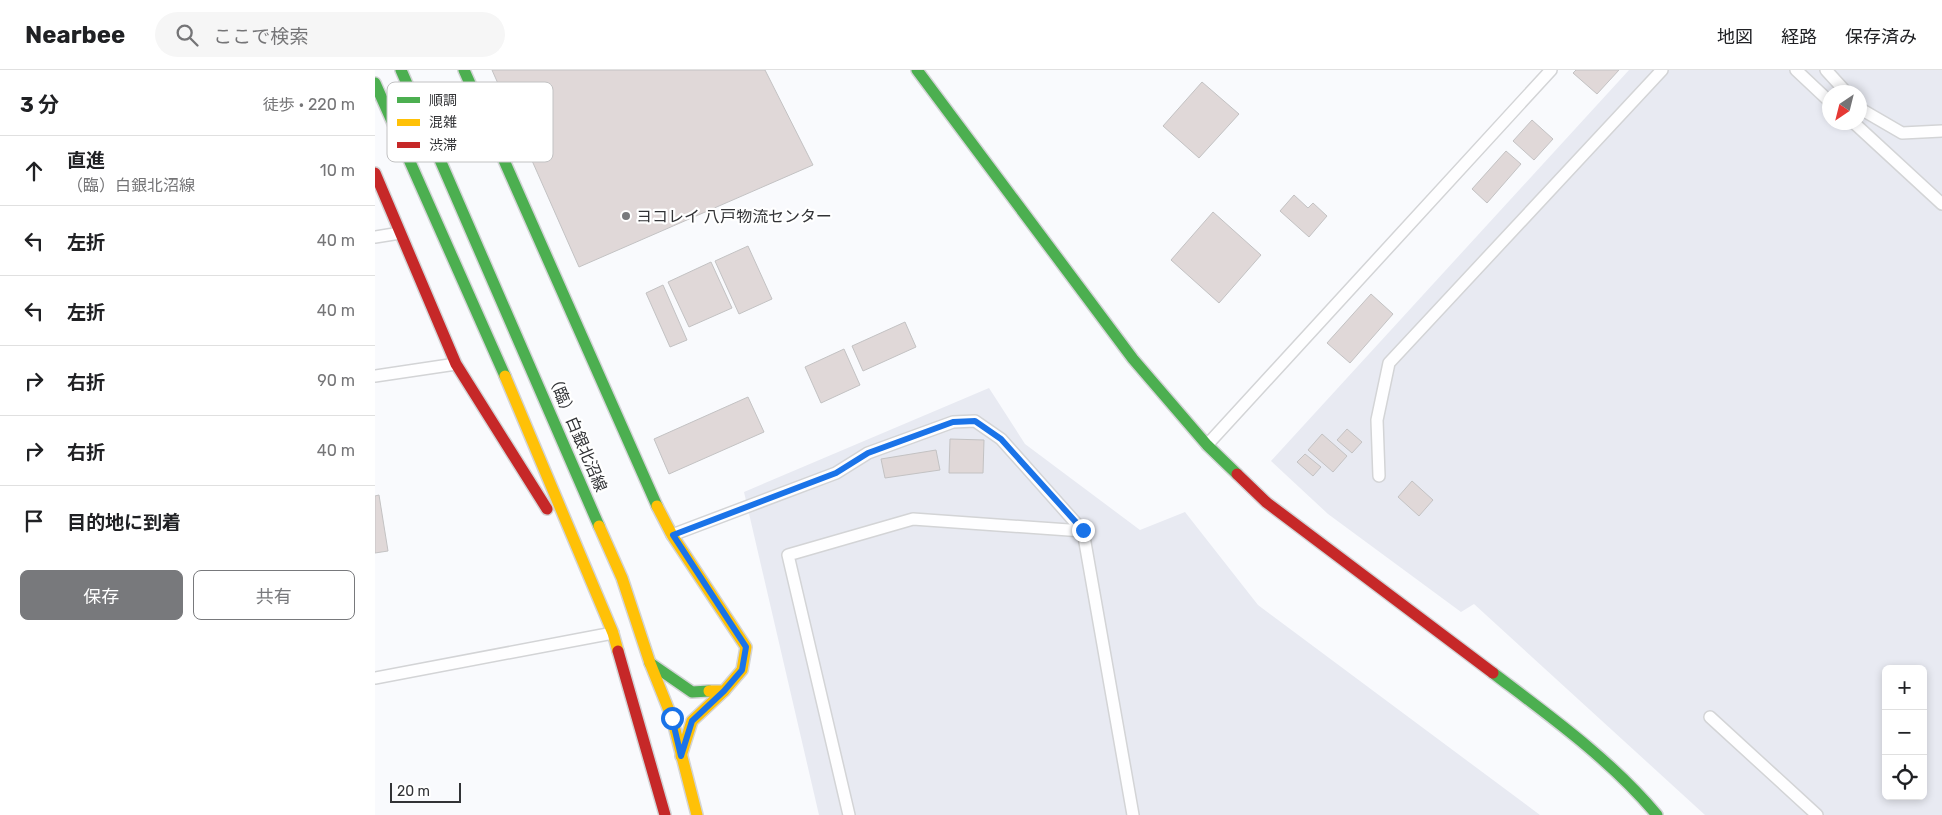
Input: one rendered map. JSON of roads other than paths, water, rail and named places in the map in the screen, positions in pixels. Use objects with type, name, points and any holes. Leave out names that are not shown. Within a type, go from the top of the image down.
[{"type":"street","name":"（臨）白銀北沼線","points":[[401,70],[406,82]]},
{"type":"street","points":[[464,70],[469,82]]},
{"type":"street","points":[[917,70],[1133,359],[1207,445],[1266,502],[1558,722],[1636,790],[1657,815]]},
{"type":"street","points":[[375,82],[387,109]]},
{"type":"street","points":[[410,162],[498,360],[613,633],[665,815]]},
{"type":"street","name":"（臨）白銀北沼線","points":[[442,162],[622,578],[650,663],[672,718],[697,815]]},
{"type":"street","points":[[505,162],[653,496],[673,535],[746,647],[742,670],[724,691],[692,721],[681,756]]},
{"type":"street","points":[[375,173],[456,364],[593,583]]},
{"type":"street","points":[[650,663],[692,692],[724,691]]},
{"type":"lane","points":[[1207,445],[1551,70]]},
{"type":"lane","points":[[1379,476],[1377,420],[1389,363],[1662,70]]},
{"type":"lane","points":[[1795,70],[1822,95]]},
{"type":"lane","points":[[1826,70],[1840,85]]},
{"type":"lane","points":[[1867,113],[1902,133],[1942,131]]},
{"type":"lane","points":[[1862,130],[1942,204]]},
{"type":"lane","points":[[375,237],[401,233]]},
{"type":"lane","points":[[375,376],[456,364]]},
{"type":"lane","points":[[673,535],[836,473],[868,453],[953,422],[975,421],[1001,439],[1083,530],[1133,815]]},
{"type":"lane","points":[[849,815],[788,555],[913,519],[1083,530]]},
{"type":"lane","points":[[375,678],[613,633]]},
{"type":"lane","points":[[1710,717],[1817,815]]},
{"type":"place","name":"ヨコレイ 八戸物流センター","points":[[626,216]]}]
